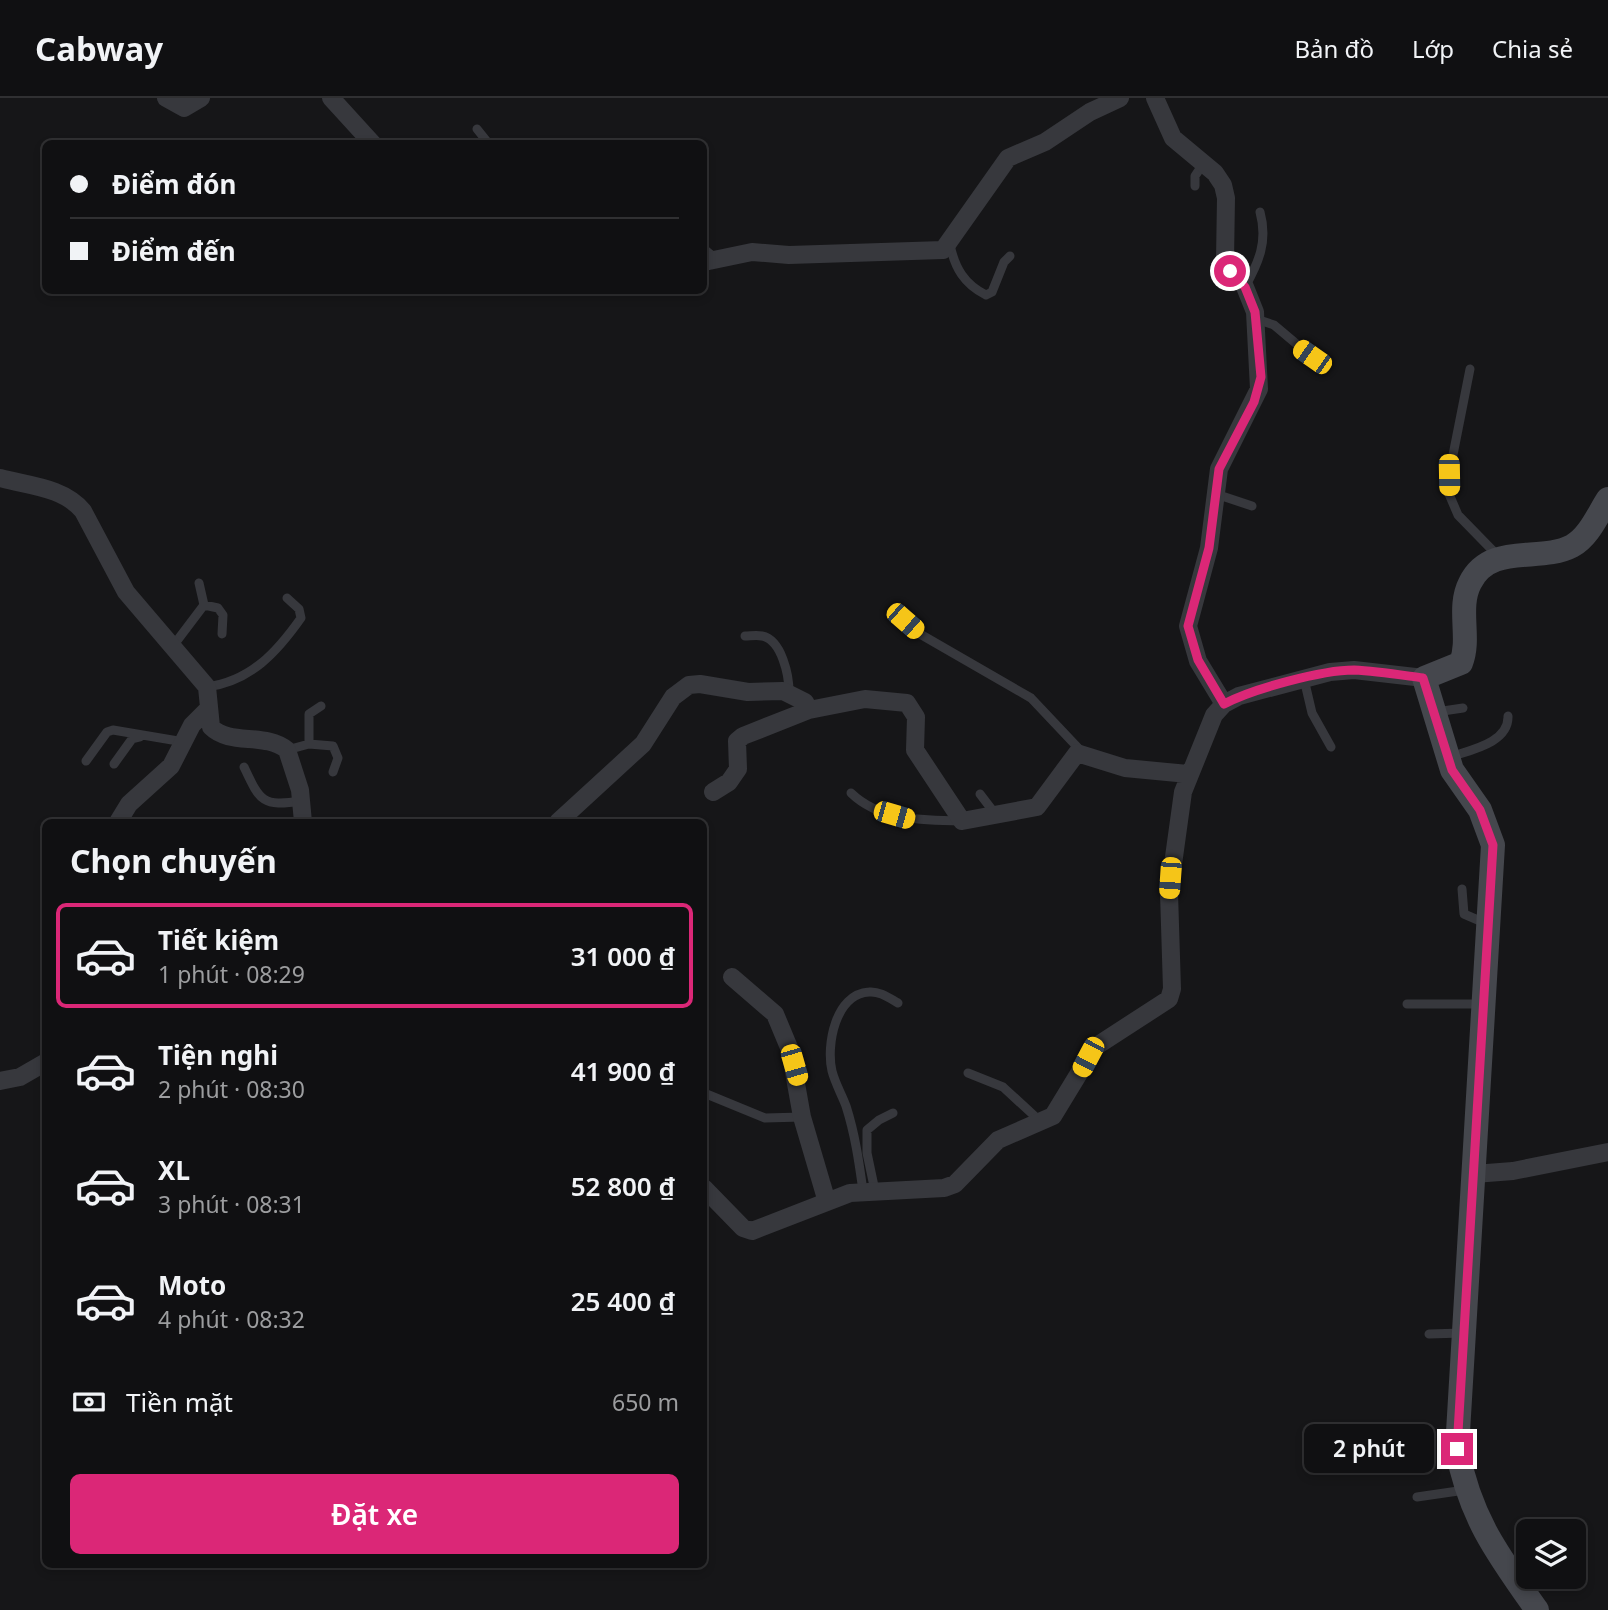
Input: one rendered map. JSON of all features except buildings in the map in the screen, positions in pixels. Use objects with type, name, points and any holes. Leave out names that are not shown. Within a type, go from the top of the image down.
[{"type":"street","points":[[166,98],[184,108],[201,98]]},
{"type":"street","points":[[331,98],[369,140]]},
{"type":"street","points":[[707,256],[752,253],[935,252],[950,245],[1009,158],[1045,142],[1090,112],[1119,98]]},
{"type":"street","points":[[1155,98],[1173,138],[1223,185],[1226,198],[1224,260],[1245,287],[1252,300],[1256,319],[1259,389],[1222,461],[1214,494],[1209,548],[1188,626],[1198,660],[1224,704]]},
{"type":"street","points":[[0,478],[60,492],[74,499],[126,592],[207,687],[208,720],[216,732],[264,740],[287,750],[301,801],[303,819]]},
{"type":"street","points":[[707,1191],[743,1228],[752,1231],[827,1202],[869,1191],[923,1190],[955,1184],[998,1140],[1041,1122],[1061,1107],[1095,1047],[1169,999],[1172,989],[1170,878],[1188,774],[1214,715],[1224,704],[1239,696],[1304,679],[1354,670],[1423,678],[1461,663],[1465,652],[1465,599],[1469,583],[1480,570],[1501,558],[1561,550],[1574,545],[1584,537],[1608,499]]},
{"type":"street","points":[[1423,678],[1452,768],[1480,810],[1493,845],[1457,1449],[1465,1490],[1494,1548],[1537,1610]]},
{"type":"street","points":[[561,819],[651,735],[680,690],[700,684],[747,692],[789,692],[805,702],[809,710]]},
{"type":"street","points":[[713,792],[729,782],[738,769],[737,741],[748,732],[809,710],[865,699],[907,702],[916,717],[915,750],[962,821],[1037,807],[1072,758],[1084,753],[1125,768],[1188,774]]},
{"type":"street","points":[[120,819],[129,804],[171,765],[192,725],[208,709]]},
{"type":"street","points":[[732,976],[775,1014],[798,1080],[803,1117],[827,1202]]},
{"type":"street","points":[[0,1081],[20,1077],[42,1064]]},
{"type":"street","points":[[1474,1174],[1513,1171],[1608,1152]]},
{"type":"lane","points":[[477,130],[486,140]]},
{"type":"lane","points":[[1195,186],[1195,176],[1203,164]]},
{"type":"lane","points":[[1245,287],[1264,247],[1264,226],[1260,212]]},
{"type":"lane","points":[[950,245],[953,262],[967,284],[986,295],[992,292],[1004,262],[1010,256]]},
{"type":"lane","points":[[1256,319],[1274,325],[1312,357]]},
{"type":"lane","points":[[1470,369],[1449,475],[1449,494],[1458,515],[1501,558]]},
{"type":"lane","points":[[1214,494],[1252,506]]},
{"type":"lane","points":[[173,646],[204,605],[199,583]]},
{"type":"lane","points":[[207,687],[223,685],[251,673],[268,659],[301,618],[299,609],[288,598]]},
{"type":"lane","points":[[204,605],[218,608],[223,615],[222,634]]},
{"type":"lane","points":[[895,608],[920,634],[1031,698],[1084,753]]},
{"type":"lane","points":[[745,636],[770,639],[786,668],[789,692]]},
{"type":"lane","points":[[1304,679],[1312,713],[1331,747]]},
{"type":"lane","points":[[309,744],[309,714],[321,706]]},
{"type":"lane","points":[[1434,712],[1463,708]]},
{"type":"lane","points":[[1452,768],[1502,734],[1508,716]]},
{"type":"lane","points":[[86,761],[107,732],[113,730],[184,742]]},
{"type":"lane","points":[[114,764],[120,752],[132,739],[145,736]]},
{"type":"lane","points":[[287,750],[309,744],[333,746],[338,758],[332,772]]},
{"type":"lane","points":[[244,767],[263,801],[273,805],[301,801]]},
{"type":"lane","points":[[851,793],[859,801],[879,811],[909,820],[962,821]]},
{"type":"lane","points":[[980,794],[996,815]]},
{"type":"lane","points":[[1462,889],[1464,914],[1489,924]]},
{"type":"lane","points":[[869,1191],[832,1070],[831,1044],[838,1017],[847,1003],[858,995],[880,993],[898,1003]]},
{"type":"lane","points":[[1406,1004],[1484,1004]]},
{"type":"lane","points":[[968,1073],[1003,1087],[1041,1122]]},
{"type":"lane","points":[[707,1094],[765,1118],[803,1117]]},
{"type":"lane","points":[[869,1191],[867,1130],[878,1120],[893,1113]]},
{"type":"lane","points":[[1429,1334],[1464,1333]]},
{"type":"lane","points":[[1417,1497],[1465,1490]]},
{"type":"route","points":[[1230,271],[1245,287],[1252,300],[1261,377],[1254,402],[1219,469],[1215,486],[1209,548],[1188,626],[1191,644],[1198,660],[1224,704],[1239,696],[1330,672],[1354,670],[1423,678],[1452,770],[1480,810],[1493,845],[1457,1449]]}]
